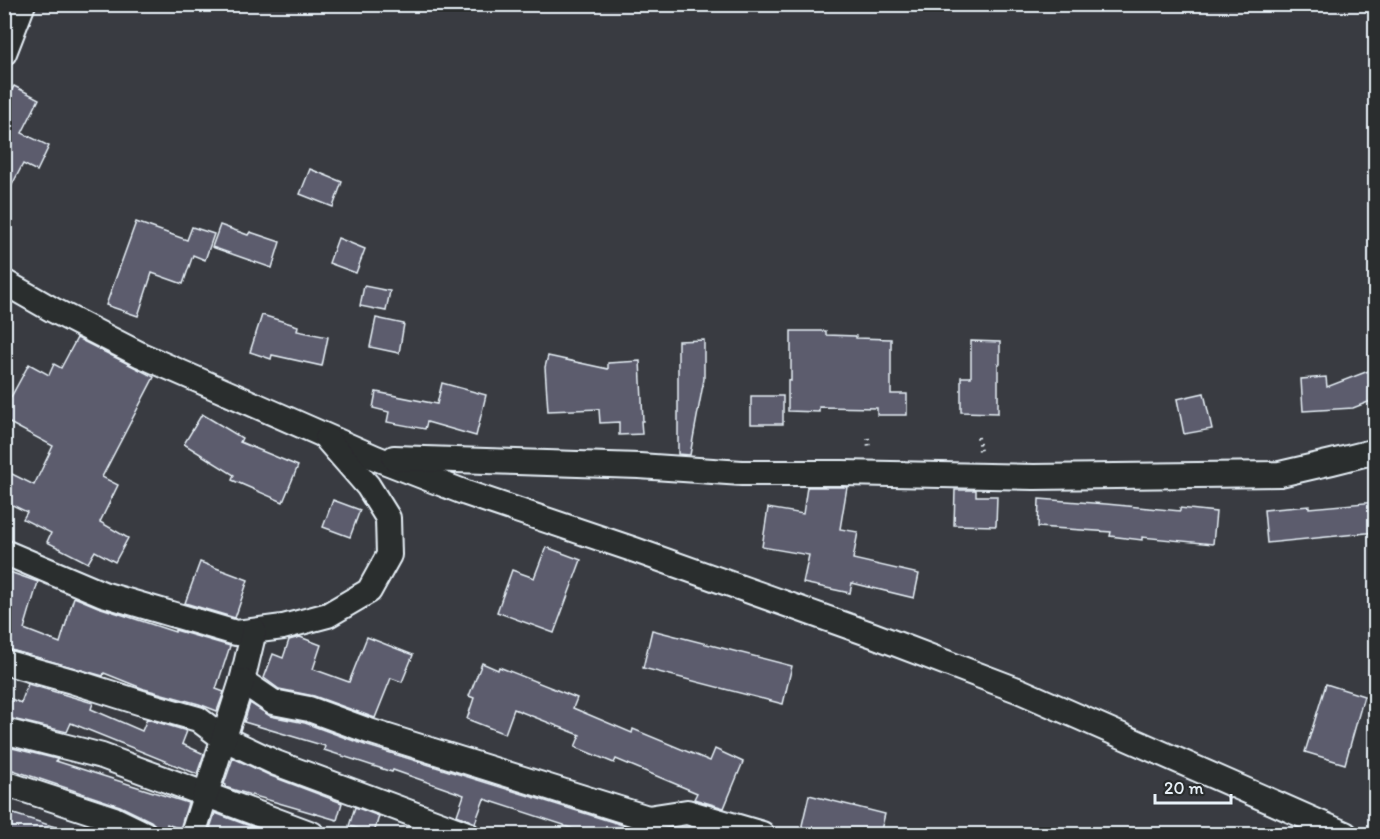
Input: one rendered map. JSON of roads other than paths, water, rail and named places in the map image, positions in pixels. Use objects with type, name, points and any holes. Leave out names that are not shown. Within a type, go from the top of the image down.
[{"type":"street","points":[[4,53],[23,4]]},
{"type":"street","points":[[4,282],[52,310],[141,355],[376,458],[466,493],[851,627],[1020,691],[1345,834]]},
{"type":"street","points":[[4,552],[103,594],[236,633],[283,627],[328,615],[369,591],[389,555],[388,518],[368,486],[324,435]]},
{"type":"street","points":[[376,458],[639,466],[741,472],[1034,477],[1280,474],[1376,450]]},
{"type":"street","points":[[193,834],[242,681],[254,630]]},
{"type":"street","points":[[4,662],[198,719],[223,738],[276,763],[467,834]]},
{"type":"street","points":[[242,681],[273,702],[309,709],[369,731],[648,818],[687,812],[762,834]]},
{"type":"street","points":[[4,731],[102,756],[312,834]]},
{"type":"street","points":[[4,783],[114,819],[145,834]]}]
